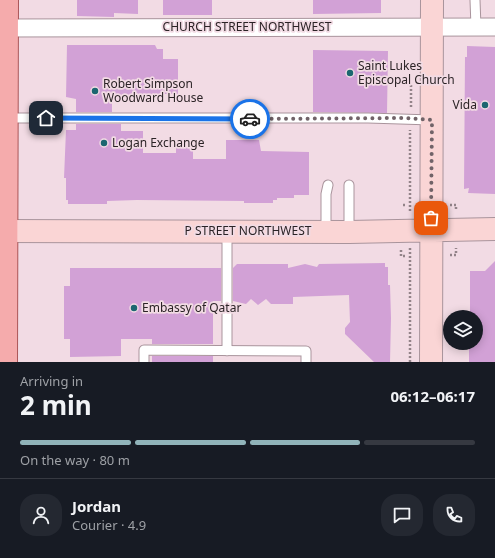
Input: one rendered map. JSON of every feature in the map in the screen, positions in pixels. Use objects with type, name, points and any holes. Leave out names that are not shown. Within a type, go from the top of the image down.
[{"type":"main road","points":[[6,362],[3,231],[6,118],[3,28],[7,0]]},
{"type":"main road","points":[[431,362],[432,0]]},
{"type":"main road","name":"P STREET NORTHWEST","points":[[3,231],[349,232],[495,229]]},
{"type":"street","name":"CHURCH STREET NORTHWEST","points":[[3,28],[495,27]]},
{"type":"lane","points":[[475,0],[476,27]]},
{"type":"lane","points":[[6,118],[375,118],[432,120]]},
{"type":"lane","points":[[326,232],[326,194],[328,185]]},
{"type":"lane","points":[[349,185],[349,232]]},
{"type":"lane","points":[[227,231],[227,351]]},
{"type":"lane","points":[[144,362],[144,350],[306,351],[306,362]]},
{"type":"path","points":[[450,205],[456,205],[456,211]]},
{"type":"path","points":[[449,255],[456,255],[456,248]]},
{"type":"path","points":[[401,250],[401,256],[406,256]]},
{"type":"building","points":[[77,0],[138,0],[138,14],[114,13],[114,17],[77,16]]},
{"type":"building","points":[[163,0],[212,0],[212,15],[163,15]]},
{"type":"building","points":[[313,0],[381,0],[381,13],[313,14]]},
{"type":"building","points":[[67,45],[155,45],[157,49],[163,49],[163,59],[178,59],[178,94],[163,94],[163,96],[123,96],[123,99],[112,99],[112,112],[76,112],[76,99],[66,97]]},
{"type":"building","points":[[467,46],[495,47],[495,194],[468,193],[469,188],[464,189],[465,57],[467,57]]},
{"type":"building","name":"Saint Lukes Episcopal Church","points":[[313,50],[388,51],[387,113],[313,112]]},
{"type":"building","points":[[76,124],[121,124],[121,131],[143,131],[143,153],[176,153],[176,141],[193,141],[193,159],[226,159],[226,140],[259,140],[261,151],[309,152],[309,195],[294,195],[294,198],[277,198],[277,200],[273,200],[273,203],[244,203],[244,201],[137,200],[107,201],[107,204],[68,204],[68,200],[66,200],[66,178],[64,178],[66,130],[76,130]]},
{"type":"building","points":[[495,261],[495,362],[469,362],[469,350],[483,350],[483,310],[470,310],[470,271],[485,271]]},
{"type":"building","points":[[385,263],[385,267],[388,267],[388,285],[390,285],[390,362],[374,362],[345,334],[345,328],[350,322],[349,295],[293,297],[293,304],[271,304],[266,299],[258,305],[251,299],[246,304],[233,301],[233,268],[237,264],[288,264],[288,268],[305,264],[317,267],[319,264]]},
{"type":"building","points":[[70,268],[221,268],[221,301],[213,301],[213,344],[152,344],[152,339],[121,339],[121,356],[70,357],[70,339],[64,339],[64,286],[70,286]]},
{"type":"building","points":[[152,356],[213,356],[213,362],[152,362]]},
{"type":"way so far","points":[[250,119],[404,118],[432,120],[431,218]]},
{"type":"place","name":"Saint Lukes Episcopal Church","points":[[350,73]]},
{"type":"place","name":"Robert Simpson Woodward House","points":[[95,91]]},
{"type":"place","name":"Vida","points":[[485,105]]},
{"type":"place","name":"Logan Exchange","points":[[104,143]]},
{"type":"place","name":"Embassy of Qatar","points":[[134,308]]},
{"type":"route","points":[[46,118],[250,119]]}]
